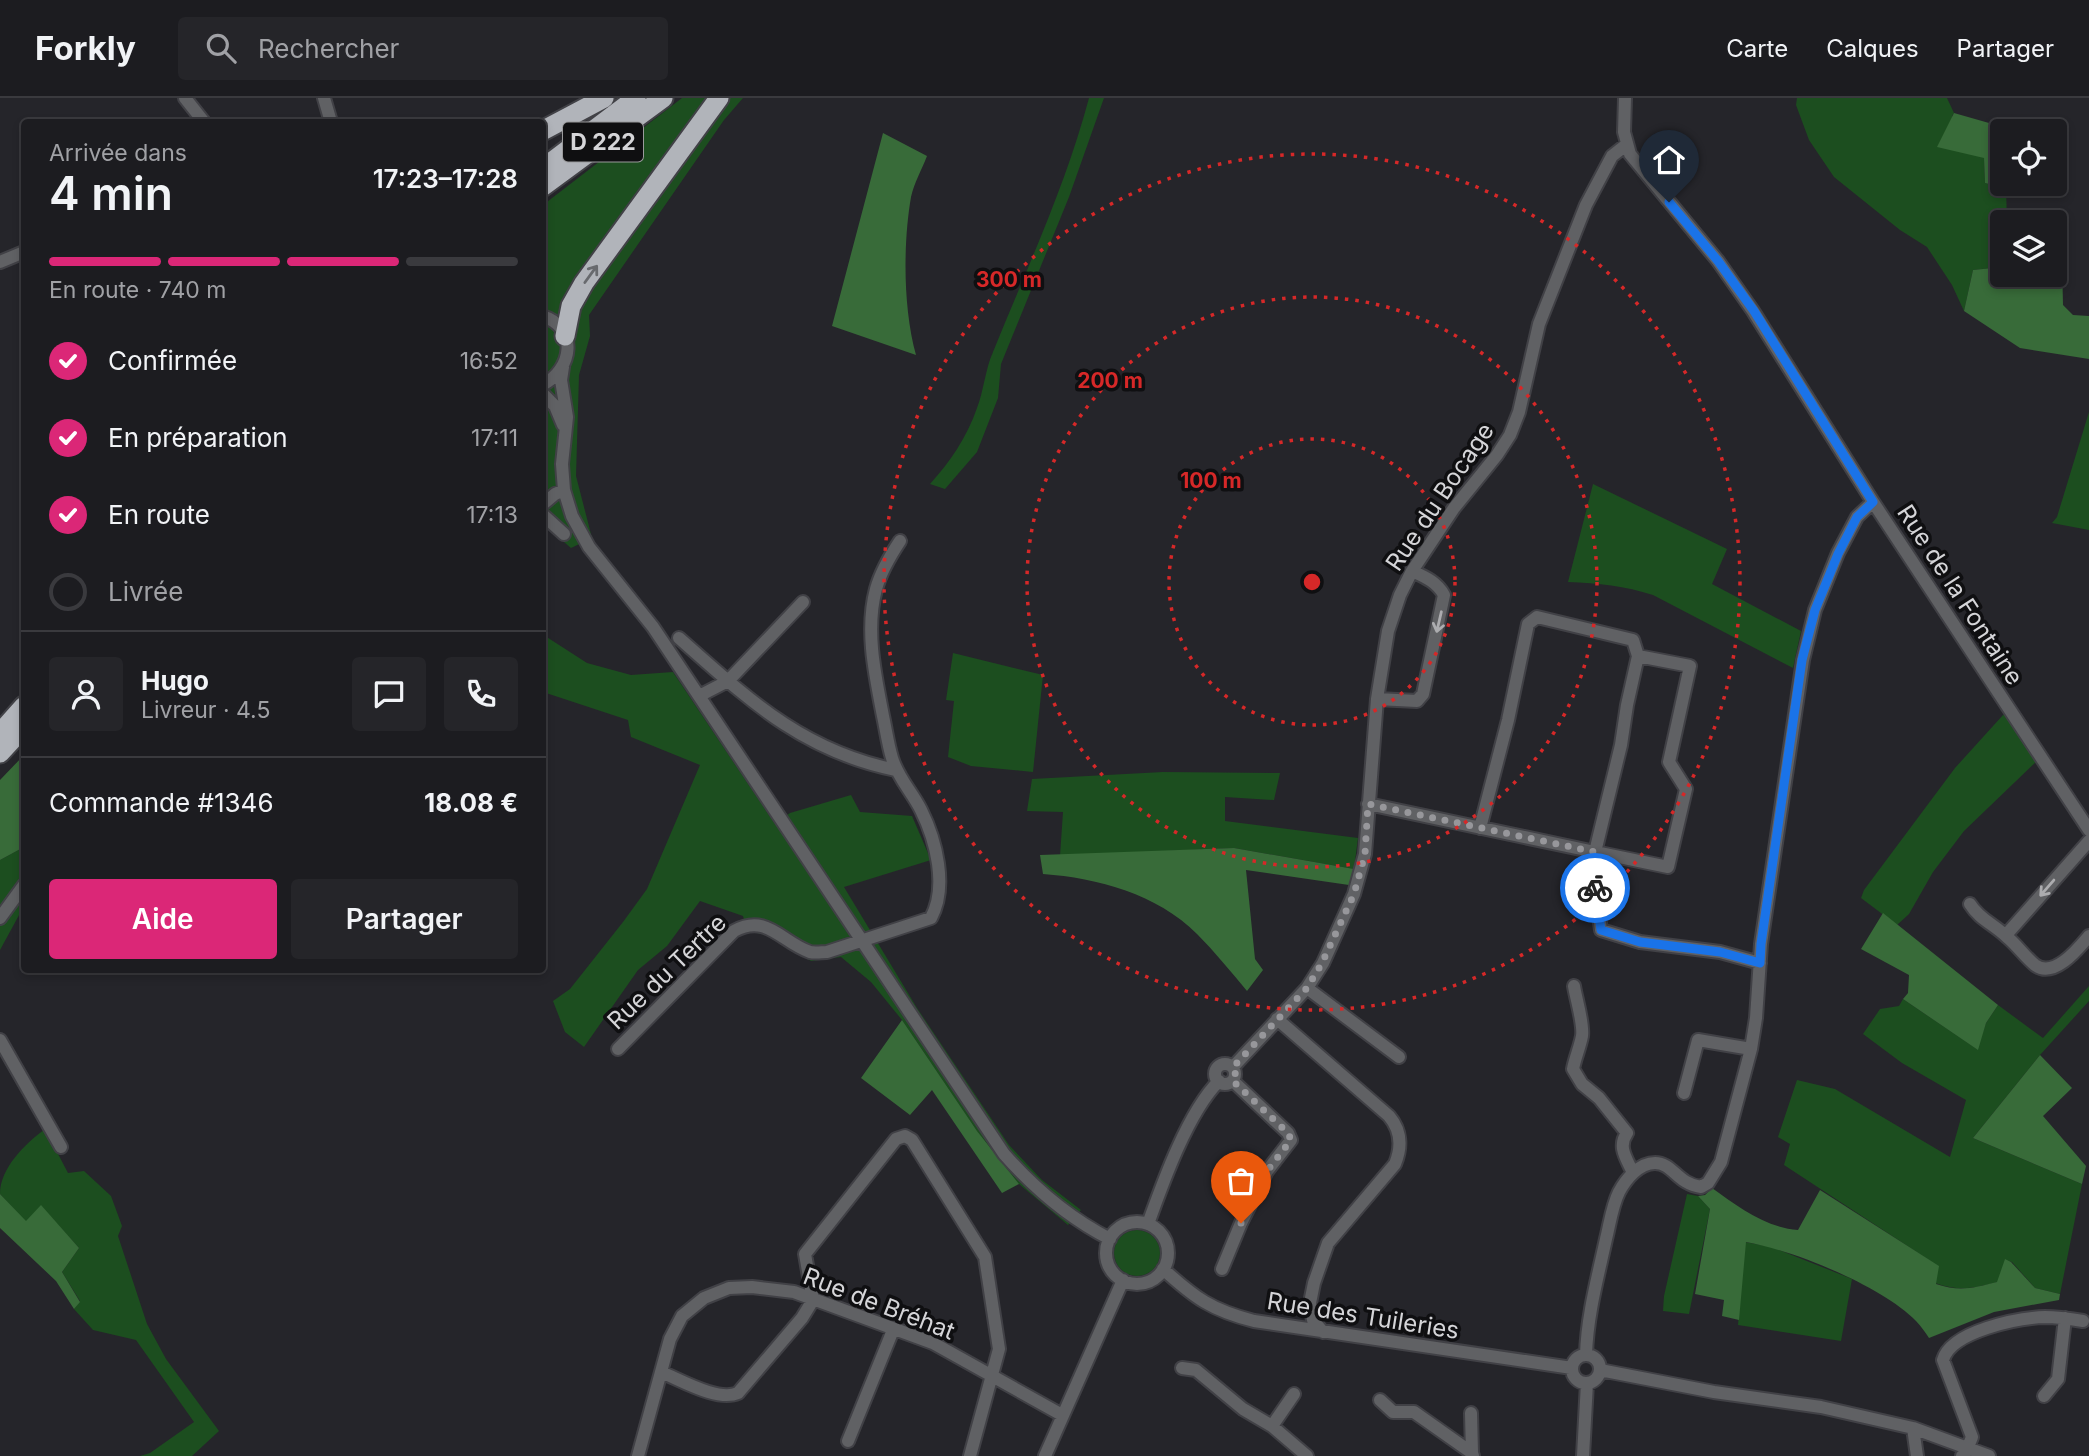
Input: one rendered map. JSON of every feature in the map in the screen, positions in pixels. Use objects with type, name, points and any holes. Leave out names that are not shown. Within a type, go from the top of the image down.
[{"type":"highway","points":[[546,129],[604,98]]},
{"type":"highway","name":"D 222","points":[[546,166],[636,98]]},
{"type":"highway","name":"D 222","points":[[546,184],[663,98]]},
{"type":"highway","points":[[565,336],[571,306],[584,283],[719,98]]},
{"type":"highway","points":[[0,733],[21,709]]},
{"type":"highway","points":[[0,753],[21,730]]},
{"type":"street","points":[[185,98],[202,119]]},
{"type":"street","points":[[324,98],[330,119]]},
{"type":"street","points":[[1625,98],[1623,115],[1626,145]]},
{"type":"street","name":"Rue de la Fontaine","points":[[1626,145],[1637,163],[1718,261],[1754,311],[1873,502],[2089,830]]},
{"type":"street","name":"Rue du Bocage","points":[[1233,1067],[1307,988],[1322,963],[1354,894],[1365,854],[1377,699],[1388,631],[1400,595],[1412,571],[1454,508],[1510,435],[1519,412],[1539,324],[1586,205],[1612,156],[1626,145]]},
{"type":"street","points":[[0,262],[21,253]]},
{"type":"street","points":[[546,318],[558,325],[565,336],[568,353],[561,380],[567,417],[562,464],[564,490],[572,516],[589,547],[629,595],[699,696],[1004,1154],[1035,1187],[1110,1239]]},
{"type":"street","points":[[546,383],[563,367]]},
{"type":"street","points":[[546,397],[555,406],[564,428]]},
{"type":"street","points":[[546,502],[564,490]]},
{"type":"street","points":[[1586,1355],[1597,1281],[1619,1193],[1633,1173],[1653,1163],[1663,1164],[1688,1185],[1701,1187],[1708,1183],[1721,1162],[1751,1049],[1761,944],[1802,660],[1815,610],[1838,554],[1857,517],[1873,502]]},
{"type":"street","points":[[546,518],[564,534]]},
{"type":"street","points":[[864,942],[931,918],[937,906],[938,866],[933,845],[921,810],[891,757],[874,664],[873,612],[876,590],[884,567],[900,541]]},
{"type":"street","points":[[1377,699],[1417,701],[1423,694],[1444,595],[1440,587],[1412,571]]},
{"type":"street","points":[[699,696],[728,681],[803,602]]},
{"type":"street","points":[[1480,828],[1508,720],[1528,624],[1536,617],[1633,640],[1638,656],[1621,745],[1592,866],[1601,930],[1640,942],[1720,952],[1760,963]]},
{"type":"street","points":[[679,638],[766,713],[808,739],[874,765],[896,770]]},
{"type":"street","points":[[1368,804],[1668,867],[1686,789],[1669,762],[1690,666],[1638,656]]},
{"type":"street","points":[[2006,935],[2089,841]]},
{"type":"street","points":[[0,918],[21,889]]},
{"type":"street","points":[[1970,904],[1976,914],[2006,935],[2037,967],[2049,969],[2061,963],[2089,936]]},
{"type":"street","name":"Rue du Tertre","points":[[618,1049],[734,931],[748,924],[763,926],[811,952],[827,952],[864,942]]},
{"type":"street","points":[[1574,986],[1582,1038],[1576,1050],[1573,1069],[1582,1084],[1599,1098],[1627,1133],[1623,1137],[1623,1150],[1633,1173]]},
{"type":"street","points":[[1307,988],[1399,1058]]},
{"type":"street","points":[[1277,1019],[1389,1116],[1399,1135],[1399,1155],[1395,1164],[1328,1242],[1310,1303],[1290,1326]]},
{"type":"street","points":[[0,1040],[61,1147]]},
{"type":"street","points":[[1684,1093],[1698,1040],[1751,1049]]},
{"type":"street","points":[[1224,1064],[1233,1067],[1236,1076],[1233,1081],[1227,1084],[1219,1082],[1215,1073],[1218,1067],[1224,1064]]},
{"type":"street","points":[[1223,1269],[1245,1213],[1267,1171],[1291,1140],[1288,1133],[1233,1081]]},
{"type":"street","points":[[1148,1224],[1181,1143],[1195,1116],[1219,1082]]},
{"type":"street","points":[[661,1372],[719,1396],[738,1393],[802,1318],[813,1300],[805,1254],[896,1139],[905,1136],[912,1140],[985,1256],[999,1349],[970,1456]]},
{"type":"street","points":[[1126,1224],[1148,1224],[1164,1237],[1168,1248],[1163,1269],[1156,1277],[1146,1282],[1123,1280],[1114,1273],[1108,1262],[1106,1250],[1110,1239],[1116,1230],[1126,1224]]},
{"type":"street","name":"Rue des Tuileries","points":[[1163,1269],[1192,1295],[1214,1309],[1254,1321],[1572,1367]]},
{"type":"street","points":[[1045,1456],[1123,1280]]},
{"type":"street","name":"Rue de Bréhat","points":[[638,1456],[670,1339],[682,1316],[704,1298],[729,1288],[752,1287],[794,1292],[933,1343],[1062,1415]]},
{"type":"street","points":[[1310,1303],[1313,1320],[1323,1332]]},
{"type":"street","points":[[1965,1452],[1972,1437],[1943,1360],[1945,1351],[1959,1339],[2025,1319],[2065,1318],[2084,1321]]},
{"type":"street","points":[[2044,1396],[2058,1379],[2065,1318]]},
{"type":"street","points":[[848,1441],[894,1330]]},
{"type":"street","points":[[1586,1355],[1598,1361],[1600,1370],[1597,1378],[1587,1383],[1575,1378],[1572,1367],[1578,1358],[1586,1355]]},
{"type":"street","points":[[1182,1367],[1196,1370],[1243,1409],[1272,1426],[1307,1456]]},
{"type":"street","points":[[1600,1370],[1714,1392],[1821,1407],[1913,1428],[1965,1452],[1989,1456]]},
{"type":"street","points":[[1583,1456],[1587,1383]]},
{"type":"street","points":[[1272,1426],[1294,1394]]},
{"type":"street","points":[[1380,1401],[1393,1412],[1414,1412],[1472,1454]]},
{"type":"street","points":[[1471,1413],[1472,1454]]},
{"type":"street","points":[[1913,1428],[1917,1456]]},
{"type":"green space","points":[[682,98],[743,98],[724,120],[589,315],[590,336],[579,375],[576,476],[592,538],[571,548],[546,527],[546,203]]},
{"type":"green space","points":[[1089,98],[1104,98],[1069,197],[1001,364],[998,398],[977,452],[945,489],[930,484],[957,449],[973,419],[990,359],[1057,194]]},
{"type":"green space","points":[[1797,98],[1947,98],[1954,113],[1952,116],[1984,158],[1985,183],[1990,184],[1990,196],[2006,196],[2007,210],[1990,210],[1990,268],[1973,270],[1964,311],[1952,285],[1927,247],[1900,230],[1834,177],[1809,140],[1796,105]]},
{"type":"green space","points":[[1954,113],[1990,123],[1990,184],[1985,183],[1984,158],[1937,147]]},
{"type":"green space","points":[[883,133],[927,156],[912,192],[908,215],[907,297],[916,355],[832,326]]},
{"type":"green space","points":[[1990,268],[1990,287],[2063,287],[2063,305],[2073,315],[2089,316],[2089,359],[2020,348],[1964,311],[1973,270]]},
{"type":"green space","points":[[2089,412],[2089,530],[2052,523],[2057,517]]},
{"type":"green space","points":[[1593,484],[1727,549],[1712,584],[1801,631],[1793,668],[1653,595],[1632,589],[1568,582]]},
{"type":"green space","points":[[546,637],[587,663],[631,675],[673,672],[775,824],[790,813],[851,795],[860,812],[912,816],[931,860],[844,887],[917,1008],[1009,1145],[1042,1180],[1081,1210],[1068,1225],[1019,1184],[977,1131],[902,1020],[871,982],[841,957],[811,961],[766,935],[747,931],[743,916],[700,901],[667,946],[638,970],[584,1047],[565,1032],[553,1001],[570,989],[647,889],[700,765],[631,737],[628,720],[546,693]]},
{"type":"green space","points":[[953,653],[1043,675],[1033,772],[971,766],[948,757],[954,701],[946,700]]},
{"type":"green space","points":[[2003,715],[2010,716],[2039,759],[1964,831],[1933,872],[1909,914],[1897,925],[1861,898],[1864,890],[1955,768]]},
{"type":"green space","points":[[21,758],[21,849],[0,860],[0,780]]},
{"type":"green space","points":[[1163,772],[1280,773],[1274,800],[1225,797],[1225,821],[1358,838],[1354,869],[1234,848],[1060,856],[1063,812],[1027,811],[1032,779]]},
{"type":"green space","points":[[1234,848],[1354,869],[1349,885],[1246,870],[1255,959],[1263,970],[1247,991],[1197,934],[1164,908],[1126,890],[1105,884],[1043,874],[1040,855]]},
{"type":"green space","points":[[21,849],[21,912],[0,950],[0,860]]},
{"type":"green space","points":[[1883,913],[1998,1005],[1986,1023],[1978,1050],[1903,999],[1908,993],[1909,975],[1861,949]]},
{"type":"green space","points":[[2089,986],[2089,1001],[2040,1055],[1973,1138],[2082,1184],[2060,1294],[2035,1288],[2012,1262],[2005,1260],[1998,1282],[1966,1288],[1935,1283],[1938,1266],[1784,1165],[1790,1144],[1778,1137],[1797,1080],[1835,1089],[1950,1157],[1966,1100],[1902,1063],[1863,1034],[1880,1009],[1899,1006],[1903,999],[1977,1049],[1986,1023],[1998,1005],[2043,1038]]},
{"type":"green space","points":[[902,1020],[977,1131],[1019,1184],[1002,1193],[932,1090],[910,1115],[861,1078]]},
{"type":"green space","points":[[2040,1055],[2072,1088],[2043,1116],[2086,1166],[2082,1184],[1973,1138]]},
{"type":"green space","points":[[45,1129],[68,1173],[84,1171],[111,1196],[122,1226],[118,1236],[147,1324],[166,1359],[219,1431],[192,1456],[140,1456],[150,1453],[194,1422],[136,1340],[93,1330],[74,1309],[80,1301],[62,1272],[79,1248],[41,1206],[26,1222],[0,1194],[4,1175],[15,1157]]},
{"type":"green space","points":[[1712,1188],[1763,1221],[1798,1230],[1820,1190],[1939,1266],[1936,1284],[1966,1288],[1997,1282],[2005,1259],[2035,1288],[2060,1294],[2059,1300],[1994,1312],[1929,1338],[1918,1323],[1901,1308],[1860,1283],[1811,1261],[1746,1242],[1739,1320],[1722,1316],[1724,1300],[1695,1294],[1710,1209],[1698,1196],[1705,1195]]},
{"type":"green space","points":[[0,1194],[26,1221],[41,1205],[79,1248],[62,1272],[80,1302],[74,1309],[56,1281],[0,1228]]},
{"type":"green space","points":[[1687,1194],[1698,1196],[1710,1209],[1689,1314],[1663,1311]]},
{"type":"green space","points":[[1137,1230],[1153,1237],[1160,1253],[1153,1269],[1137,1276],[1121,1269],[1114,1253],[1121,1237]]},
{"type":"green space","points":[[1745,1242],[1772,1247],[1852,1279],[1841,1341],[1738,1325]]},
{"type":"way so far","points":[[1241,1223],[1267,1171],[1291,1140],[1288,1133],[1233,1081],[1236,1076],[1233,1067],[1307,988],[1322,963],[1354,894],[1365,854],[1368,804],[1595,852],[1592,866],[1595,888]]},
{"type":"route","points":[[1595,888],[1601,930],[1616,937],[1720,952],[1760,963],[1802,660],[1815,610],[1838,554],[1857,517],[1873,502],[1754,311],[1718,261],[1669,202]]}]
